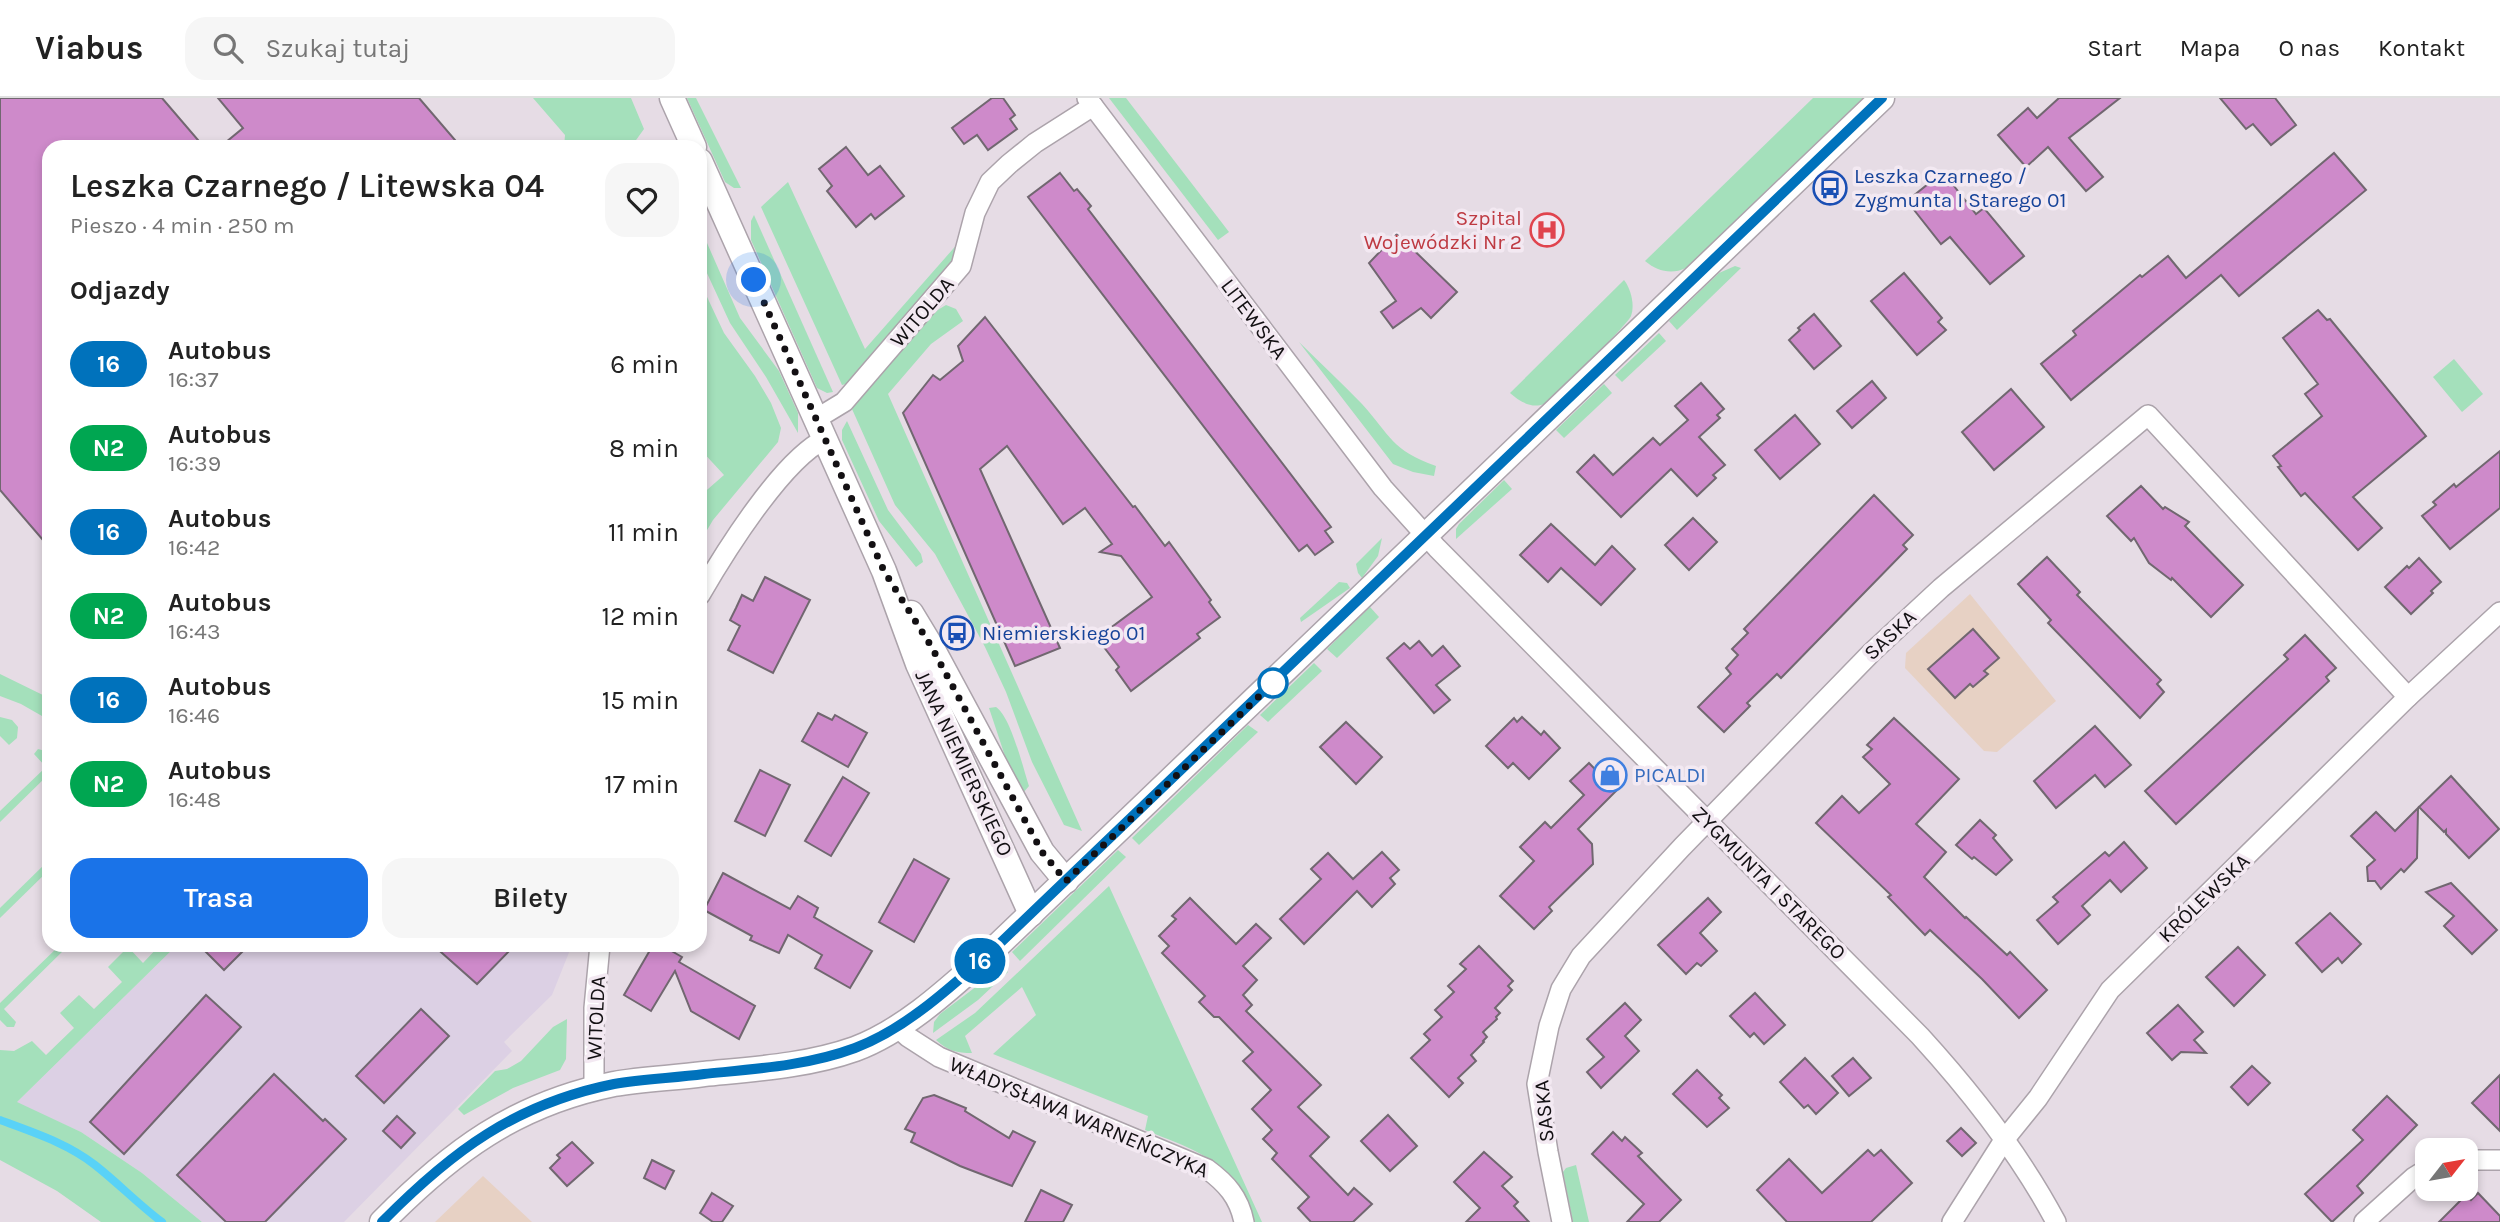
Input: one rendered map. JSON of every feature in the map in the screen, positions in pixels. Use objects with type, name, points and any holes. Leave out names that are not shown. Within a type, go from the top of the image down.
[{"type":"street","points":[[671,98],[691,140]]},
{"type":"street","points":[[594,1089],[616,1084],[805,1062],[857,1048],[897,1027],[958,981],[1066,881],[1882,98]]},
{"type":"street","name":"LITEWSKA","points":[[1090,102],[1383,488],[1426,536]]},
{"type":"street","name":"WITOLDA","points":[[707,583],[734,538],[813,445],[820,429],[961,266],[975,213],[990,182],[1009,164],[1090,102]]},
{"type":"street","name":"JANA NIEMIERSKIEGO","points":[[707,177],[884,571],[918,664],[1031,914]]},
{"type":"street","name":"SASKA","points":[[1562,1222],[1537,1084],[1549,1026],[1561,989],[1581,956],[1707,821],[1872,652],[1941,587],[2148,415],[2408,697]]},
{"type":"street","name":"ZYGMUNTA I STAREGO","points":[[1426,536],[1920,1036],[1977,1102],[2056,1222]]},
{"type":"street","name":"JANA NIEMIERSKIEGO","points":[[884,571],[931,646],[1042,852],[1066,881]]},
{"type":"street","name":"KRÓLEWSKA","points":[[1952,1222],[2004,1140],[2038,1098],[2110,990],[2408,697],[2500,612]]},
{"type":"street","name":"WITOLDA","points":[[382,1222],[433,1172],[477,1139],[528,1111],[594,1089],[594,1007],[599,952]]},
{"type":"street","name":"WŁADYSŁAWA WARNEŃCZYKA","points":[[897,1027],[939,1058],[1207,1168],[1225,1183],[1237,1200],[1244,1222]]},
{"type":"street","points":[[2478,1160],[2500,1160]]},
{"type":"street","points":[[2364,1222],[2415,1176]]},
{"type":"shaded area","points":[[1970,594],[2056,701],[1997,752],[1984,751],[1905,668],[1906,653]]},
{"type":"shaded area","points":[[170,952],[569,952],[552,995],[504,1042],[512,1051],[344,1222],[202,1222],[142,1173],[81,1132],[16,1103]]},
{"type":"shaded area","points":[[483,1176],[532,1222],[435,1222]]},
{"type":"green space","points":[[533,98],[631,98],[644,129],[636,140],[565,140],[565,135]]},
{"type":"green space","points":[[687,98],[696,98],[741,188],[734,188],[725,182]]},
{"type":"green space","points":[[1109,98],[1126,98],[1229,232],[1218,240]]},
{"type":"green space","points":[[1813,98],[1863,98],[1686,268],[1664,271],[1645,261]]},
{"type":"green space","points":[[788,182],[865,349],[960,241],[952,263],[846,384],[842,385],[761,207]]},
{"type":"green space","points":[[754,215],[833,392],[827,393],[817,388],[751,240],[751,221]]},
{"type":"green space","points":[[707,243],[740,318],[779,371],[798,413],[798,433],[766,377],[730,323],[707,273]]},
{"type":"green space","points":[[1735,266],[1741,268],[1677,330],[1669,321],[1719,273]]},
{"type":"green space","points":[[1624,280],[1632,297],[1631,316],[1574,377],[1544,404],[1534,406],[1510,393]]},
{"type":"green space","points":[[707,297],[724,333],[771,403],[781,428],[778,442],[707,530],[707,490],[724,475],[707,457]]},
{"type":"green space","points":[[946,305],[956,309],[963,321],[931,344],[888,394],[1082,831],[1064,825],[1032,762],[1006,692],[985,647],[935,554],[895,505],[852,409],[933,309],[936,311]]},
{"type":"green space","points":[[1659,333],[1666,341],[1622,382],[1615,375]]},
{"type":"green space","points":[[1299,342],[1362,404],[1400,448],[1436,466],[1434,476],[1393,464]]},
{"type":"green space","points":[[2454,359],[2483,394],[2462,412],[2433,377]]},
{"type":"green space","points":[[1604,384],[1612,393],[1564,438],[1556,430]]},
{"type":"green space","points":[[847,421],[888,510],[921,554],[923,562],[916,567],[879,521],[842,440],[842,430]]},
{"type":"green space","points":[[1504,480],[1512,489],[1456,539],[1459,524]]},
{"type":"green space","points":[[1382,538],[1378,556],[1362,578],[1356,564]]},
{"type":"green space","points":[[1339,582],[1347,583],[1350,588],[1301,622],[1300,618]]},
{"type":"green space","points":[[1370,607],[1379,617],[1337,658],[1327,649]]},
{"type":"green space","points":[[1314,663],[1322,671],[1268,722],[1260,715]]},
{"type":"green space","points":[[0,674],[42,695],[42,716],[21,704],[0,696]]},
{"type":"green space","points":[[996,707],[1007,721],[1020,756],[1029,786],[1023,793],[1011,774],[989,708]]},
{"type":"green space","points":[[0,717],[12,720],[18,727],[17,738],[9,745],[0,736]]},
{"type":"green space","points":[[1248,725],[1258,732],[1139,845],[1132,838]]},
{"type":"green space","points":[[38,749],[42,750],[42,763],[34,754]]},
{"type":"green space","points":[[42,771],[42,781],[0,822],[0,811]]},
{"type":"green space","points":[[1118,850],[1126,857],[1020,961],[1012,952]]},
{"type":"green space","points":[[42,867],[42,877],[0,918],[0,908]]},
{"type":"green space","points":[[1109,886],[1262,1222],[1250,1222],[1236,1186],[1215,1163],[1193,1150],[1145,1130],[1148,1116],[993,1054],[1036,1015],[1022,987],[965,1036],[972,1053],[953,1051],[936,1040],[975,1013]]},
{"type":"green space","points":[[53,952],[62,952],[4,1009],[16,1022],[14,1027],[7,1027],[0,1020],[0,1003]]},
{"type":"green space","points":[[123,952],[133,952],[143,963],[153,952],[170,952],[17,1102],[81,1132],[142,1173],[202,1222],[101,1222],[57,1191],[0,1160],[0,1050],[14,1051],[32,1041],[46,1055],[74,1028],[60,1013],[79,995],[94,1009],[122,982],[108,967]]},
{"type":"green space","points":[[1000,963],[1008,972],[978,1000],[933,1033],[934,1022],[940,1014],[973,989]]},
{"type":"green space","points":[[567,1019],[566,1059],[560,1070],[513,1088],[464,1115],[458,1109],[495,1071],[507,1069],[521,1061],[553,1027]]},
{"type":"green space","points":[[1576,1165],[1589,1222],[1573,1222],[1563,1172]]},
{"type":"building","points":[[0,98],[162,98],[198,140],[42,140],[42,539],[0,490]]},
{"type":"building","points":[[218,98],[419,98],[455,140],[228,140],[243,128]]},
{"type":"building","points":[[992,98],[1003,98],[1015,115],[1010,119],[1017,129],[988,150],[977,135],[964,144],[952,128]]},
{"type":"building","points":[[2059,98],[2120,98],[2069,138],[2103,177],[2086,191],[2048,147],[2026,167],[1998,135],[2028,108],[2037,118]]},
{"type":"building","points":[[2220,98],[2275,98],[2296,125],[2271,145],[2253,124],[2246,129]]},
{"type":"building","points":[[846,147],[868,175],[880,166],[904,196],[875,219],[871,214],[856,227],[827,191],[832,186],[819,169]]},
{"type":"building","points":[[2334,153],[2366,190],[2239,296],[2221,275],[2071,400],[2041,364],[2076,335],[2073,331],[2140,275],[2142,277],[2168,256],[2186,278]]},
{"type":"building","points":[[1943,172],[1976,214],[1984,208],[2024,256],[1990,284],[1950,237],[1941,244],[1907,201]]},
{"type":"building","points":[[1060,173],[1074,191],[1077,189],[1091,206],[1088,209],[1331,527],[1325,531],[1333,542],[1315,555],[1307,545],[1299,551],[1028,197]]},
{"type":"building","points":[[1397,234],[1457,292],[1431,318],[1421,308],[1393,328],[1381,312],[1396,301],[1369,263]]},
{"type":"building","points":[[1904,273],[1942,318],[1938,322],[1946,330],[1917,355],[1871,301]]},
{"type":"building","points":[[2318,310],[2327,320],[2330,319],[2426,436],[2353,497],[2382,528],[2358,550],[2305,493],[2301,496],[2278,467],[2281,466],[2273,456],[2322,416],[2305,394],[2318,384],[2283,338]]},
{"type":"building","points":[[1814,314],[1841,346],[1814,369],[1789,340]]},
{"type":"building","points":[[985,317],[1133,507],[1135,506],[1165,546],[1169,542],[1211,600],[1209,602],[1220,617],[1197,634],[1200,638],[1131,691],[1116,670],[1119,667],[1097,638],[1152,597],[1121,556],[1100,552],[1112,544],[1085,508],[1063,524],[1007,446],[980,469],[1060,648],[1015,666],[903,413],[933,375],[940,380],[963,361],[958,346]]},
{"type":"building","points":[[1872,381],[1886,398],[1852,428],[1837,411]]},
{"type":"building","points":[[1701,383],[1724,409],[1717,415],[1720,418],[1699,437],[1725,465],[1713,475],[1716,478],[1697,496],[1671,469],[1621,517],[1577,472],[1594,455],[1613,475],[1653,438],[1660,445],[1688,420],[1675,406]]},
{"type":"building","points":[[2011,389],[2044,427],[1994,470],[1962,432]]},
{"type":"building","points":[[1795,415],[1820,444],[1780,479],[1755,450]]},
{"type":"building","points":[[2500,451],[2500,508],[2450,549],[2422,516],[2436,505],[2433,502],[2454,484],[2456,487]]},
{"type":"building","points":[[2141,486],[2163,509],[2165,507],[2189,522],[2185,526],[2243,585],[2211,617],[2172,578],[2171,580],[2149,563],[2134,538],[2131,541],[2107,516]]},
{"type":"building","points":[[1874,495],[1913,535],[1903,545],[1907,549],[1781,678],[1777,674],[1747,703],[1750,706],[1724,732],[1698,707],[1731,674],[1726,668],[1738,655],[1732,649],[1748,633],[1744,629]]},
{"type":"building","points":[[1693,518],[1717,542],[1689,570],[1665,545]]},
{"type":"building","points":[[1551,524],[1595,565],[1612,546],[1635,569],[1601,605],[1561,568],[1548,582],[1520,555]]},
{"type":"building","points":[[2047,557],[2080,592],[2077,595],[2161,680],[2157,684],[2164,692],[2140,718],[2048,623],[2051,620],[2018,584]]},
{"type":"building","points":[[2419,558],[2441,582],[2411,614],[2385,587]]},
{"type":"building","points":[[765,577],[810,600],[773,673],[728,650],[740,626],[730,620],[742,595],[753,601]]},
{"type":"building","points":[[1973,629],[1999,658],[1984,671],[1988,674],[1973,687],[1970,684],[1955,698],[1928,669]]},
{"type":"building","points":[[2305,635],[2336,668],[2326,677],[2329,681],[2176,824],[2145,791],[2288,659],[2284,655]]},
{"type":"building","points":[[1419,641],[1432,656],[1443,646],[1460,666],[1436,685],[1450,700],[1434,713],[1387,658],[1404,643],[1410,649]]},
{"type":"building","points":[[818,713],[832,720],[835,715],[867,733],[848,767],[802,741]]},
{"type":"building","points":[[1522,717],[1541,735],[1544,731],[1560,748],[1529,779],[1513,763],[1508,768],[1486,746],[1514,718],[1517,722]]},
{"type":"building","points":[[1894,718],[1959,779],[1916,824],[1946,852],[1924,877],[2007,955],[2010,952],[2047,990],[2019,1018],[1930,930],[1925,935],[1888,897],[1891,895],[1816,823],[1842,796],[1859,813],[1890,784],[1863,757],[1872,749],[1867,745]]},
{"type":"building","points":[[1346,722],[1382,757],[1356,784],[1320,747]]},
{"type":"building","points":[[2095,726],[2131,765],[2105,787],[2095,775],[2056,808],[2034,781]]},
{"type":"building","points":[[1589,763],[1616,791],[1578,829],[1592,844],[1593,864],[1549,907],[1552,911],[1534,929],[1500,896],[1534,861],[1520,847],[1545,822],[1551,828],[1584,795],[1570,781]]},
{"type":"building","points":[[760,770],[790,785],[765,836],[735,821]]},
{"type":"building","points":[[2451,776],[2499,829],[2469,858],[2446,834],[2446,830],[2444,832],[2419,807]]},
{"type":"building","points":[[843,777],[869,793],[831,856],[805,841]]},
{"type":"building","points":[[2418,808],[2417,858],[2404,872],[2401,869],[2381,889],[2375,881],[2368,881],[2367,867],[2375,860],[2351,836],[2376,812],[2395,831]]},
{"type":"building","points":[[1980,820],[1996,835],[1993,838],[2012,860],[1996,875],[1956,845]]},
{"type":"building","points":[[2124,842],[2147,868],[2121,892],[2110,880],[2082,906],[2090,915],[2058,944],[2037,920],[2058,902],[2053,897],[2105,852],[2109,856]]},
{"type":"building","points":[[1382,852],[1399,870],[1390,878],[1395,884],[1372,907],[1357,891],[1304,944],[1280,919],[1321,879],[1311,869],[1328,853],[1353,879]]},
{"type":"building","points":[[914,859],[949,879],[914,942],[879,922]]},
{"type":"building","points":[[723,873],[790,909],[798,896],[818,908],[814,917],[872,951],[850,988],[815,968],[822,955],[788,935],[779,953],[750,940],[752,936],[707,912],[707,904]]},
{"type":"building","points":[[2451,883],[2497,930],[2472,954],[2444,926],[2454,916],[2426,892]]},
{"type":"building","points":[[1190,898],[1236,944],[1256,924],[1271,938],[1243,966],[1257,980],[1243,995],[1252,1005],[1246,1011],[1321,1085],[1298,1107],[1329,1137],[1310,1156],[1348,1195],[1354,1188],[1372,1204],[1353,1222],[1311,1222],[1298,1208],[1309,1197],[1272,1159],[1277,1153],[1263,1139],[1272,1130],[1252,1109],[1271,1090],[1243,1061],[1253,1052],[1219,1017],[1214,1017],[1199,1002],[1205,996],[1162,953],[1169,946],[1159,936],[1176,919],[1172,916]]},
{"type":"building","points":[[1708,898],[1721,912],[1700,933],[1717,951],[1701,966],[1697,963],[1686,974],[1658,945]]},
{"type":"building","points":[[2330,913],[2361,944],[2342,963],[2338,958],[2322,972],[2296,943]]},
{"type":"building","points":[[1479,946],[1513,981],[1508,986],[1512,990],[1495,1008],[1500,1013],[1497,1019],[1483,1032],[1487,1037],[1471,1055],[1476,1061],[1458,1078],[1463,1083],[1449,1097],[1411,1058],[1430,1040],[1424,1034],[1442,1017],[1435,1010],[1454,992],[1448,986],[1466,969],[1460,964]]},
{"type":"building","points":[[2238,947],[2265,975],[2234,1006],[2206,977]]},
{"type":"building","points":[[206,952],[242,952],[224,970]]},
{"type":"building","points":[[441,952],[508,952],[477,984]]},
{"type":"building","points":[[649,952],[673,952],[682,957],[679,962],[755,1006],[739,1039],[691,1011],[675,971],[651,1011],[624,995]]},
{"type":"building","points":[[1755,993],[1785,1025],[1764,1044],[1754,1033],[1750,1037],[1730,1016]]},
{"type":"building","points":[[206,995],[241,1027],[124,1154],[90,1122]]},
{"type":"building","points":[[1625,1003],[1641,1020],[1625,1036],[1639,1051],[1601,1088],[1587,1072],[1604,1057],[1587,1039]]},
{"type":"building","points":[[2178,1005],[2203,1032],[2194,1040],[2206,1053],[2181,1052],[2172,1060],[2147,1033]]},
{"type":"building","points":[[421,1009],[449,1036],[384,1103],[356,1076]]},
{"type":"building","points":[[1805,1058],[1838,1093],[1816,1114],[1808,1105],[1804,1108],[1780,1082]]},
{"type":"building","points":[[1853,1058],[1871,1078],[1849,1096],[1832,1076]]},
{"type":"building","points":[[2252,1066],[2270,1083],[2248,1105],[2231,1087]]},
{"type":"building","points":[[1697,1070],[1722,1095],[1719,1098],[1729,1108],[1707,1127],[1673,1094]]},
{"type":"building","points":[[274,1074],[346,1139],[265,1222],[226,1222],[177,1175]]},
{"type":"building","points":[[2500,1075],[2500,1131],[2472,1103]]},
{"type":"building","points":[[934,1095],[966,1108],[965,1111],[1009,1138],[1013,1131],[1035,1142],[1012,1186],[960,1166],[911,1142],[915,1133],[905,1129],[923,1098]]},
{"type":"building","points":[[2387,1096],[2417,1125],[2357,1186],[2363,1193],[2332,1222],[2305,1194],[2363,1140],[2353,1130]]},
{"type":"building","points":[[1388,1115],[1417,1146],[1390,1171],[1361,1141]]},
{"type":"building","points":[[397,1116],[415,1133],[401,1148],[383,1131]]},
{"type":"building","points":[[1961,1128],[1976,1143],[1962,1156],[1947,1141]]},
{"type":"building","points":[[1613,1132],[1622,1141],[1625,1137],[1642,1153],[1638,1156],[1681,1200],[1659,1222],[1627,1222],[1644,1204],[1592,1154]]},
{"type":"building","points":[[572,1142],[593,1163],[567,1186],[550,1168],[560,1158],[557,1155]]},
{"type":"building","points":[[1868,1150],[1874,1156],[1881,1150],[1912,1183],[1871,1222],[1787,1222],[1757,1190],[1789,1159],[1822,1193]]},
{"type":"building","points":[[1484,1152],[1512,1177],[1502,1186],[1518,1202],[1514,1206],[1529,1222],[1466,1222],[1480,1208],[1454,1182]]},
{"type":"building","points":[[652,1160],[674,1171],[665,1189],[644,1178]]},
{"type":"building","points":[[1041,1190],[1072,1205],[1063,1222],[1025,1222]]},
{"type":"building","points":[[712,1193],[733,1206],[722,1222],[713,1222],[700,1213]]},
{"type":"building","points":[[2478,1193],[2500,1216],[2500,1222],[2439,1222],[2460,1201],[2478,1201]]},
{"type":"waterway","points":[[0,1120],[73,1150],[162,1222]]},
{"type":"bus line","name":"16","points":[[382,1222],[433,1172],[477,1139],[528,1111],[554,1101],[616,1084],[745,1070],[829,1057],[857,1048],[897,1027],[958,981],[996,947],[1882,98]]},
{"type":"place","name":"Leszka Czarnego / Zygmunta I Starego 01","points":[[1830,188]]},
{"type":"place","name":"Szpital Wojewódzki Nr 2","points":[[1547,230]]},
{"type":"place","name":"Niemierskiego 01","points":[[957,633]]},
{"type":"place","name":"PICALDI","points":[[1610,775]]},
{"type":"route","points":[[754,280],[884,571],[931,646],[1042,852],[1066,881],[1273,683]]}]
